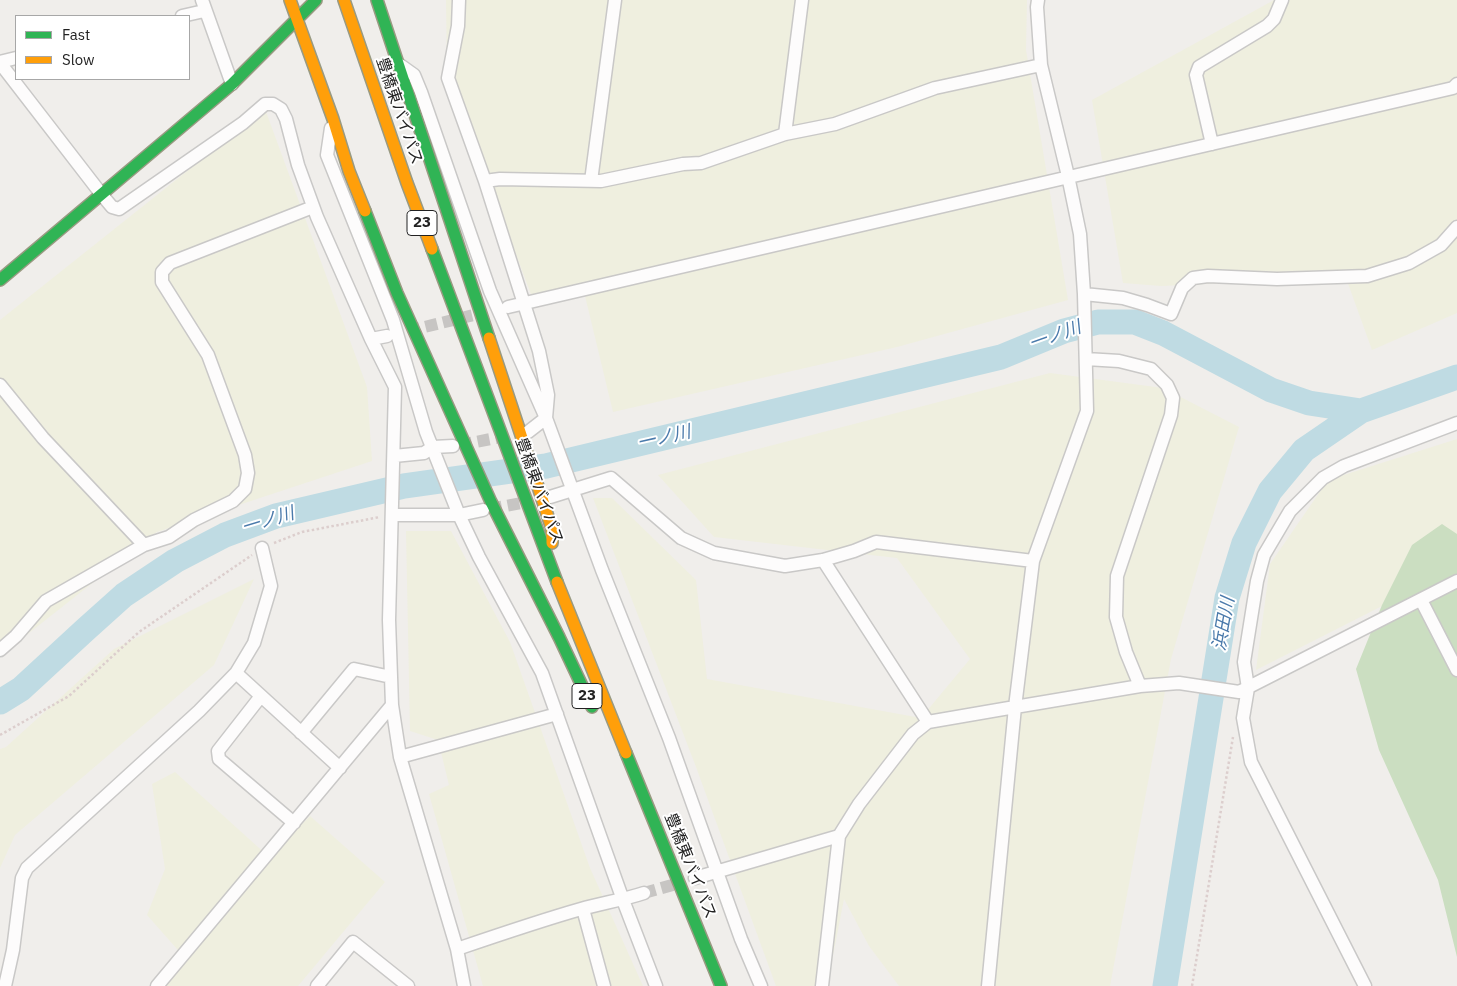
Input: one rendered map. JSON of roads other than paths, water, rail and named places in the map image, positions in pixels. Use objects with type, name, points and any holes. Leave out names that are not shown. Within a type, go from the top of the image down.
[{"type":"main road","name":"23","points":[[290,0],[333,119],[349,171],[397,293],[468,451],[487,506],[559,637],[597,717]]},
{"type":"main road","name":"豊橋東バイパス","points":[[344,0],[407,183],[551,568],[721,986]]},
{"type":"main road","name":"23","points":[[377,0],[545,495],[552,529],[551,568]]},
{"type":"main road","points":[[0,280],[232,84],[312,4]]},
{"type":"main road","name":"23","points":[[609,743],[683,890]]},
{"type":"street","points":[[459,0],[458,26],[448,78],[485,181],[540,351],[548,395],[546,418],[526,436]]},
{"type":"street","points":[[591,181],[616,0]]},
{"type":"street","points":[[785,134],[802,0]]},
{"type":"street","points":[[988,986],[1015,707],[1033,561],[1087,411],[1084,295],[1080,234],[1042,66],[1038,0]]},
{"type":"street","points":[[1212,144],[1196,75],[1199,67],[1266,26],[1274,19],[1282,0]]},
{"type":"street","points":[[184,15],[203,5],[232,84]]},
{"type":"street","points":[[15,58],[0,63],[102,195],[112,207],[119,209],[243,123],[265,104],[273,104],[280,109],[286,119],[298,165],[313,207],[371,339],[395,387],[389,620],[392,705],[400,757],[457,949],[464,986]]},
{"type":"street","points":[[399,64],[414,75],[421,92],[490,291],[546,418],[669,738],[716,873],[761,986]]},
{"type":"street","points":[[485,181],[601,181],[683,164],[700,163],[785,134],[835,124],[935,88],[1042,66]]},
{"type":"street","points":[[508,307],[1453,88],[1457,84]]},
{"type":"street","points":[[333,119],[327,155],[393,320],[420,415],[457,510],[479,557],[542,673],[623,900],[656,986]]},
{"type":"street","points":[[0,650],[16,636],[46,601],[144,545],[169,537],[194,520],[233,501],[244,489],[248,473],[245,455],[208,355],[162,282],[162,272],[170,263],[313,207]]},
{"type":"street","points":[[1084,295],[1123,298],[1147,304],[1171,314],[1182,288],[1193,278],[1208,276],[1277,279],[1367,276],[1409,263],[1442,245],[1457,227]]},
{"type":"street","points":[[371,339],[387,336]]},
{"type":"street","points":[[1086,354],[1150,369],[1167,385],[1173,398],[1171,415],[1117,576],[1116,617],[1126,652],[1140,686]]},
{"type":"street","points":[[0,385],[43,438],[144,545]]},
{"type":"street","points":[[1365,986],[1251,762],[1243,718],[1243,690],[1244,662],[1257,581],[1264,556],[1290,511],[1323,478],[1344,466],[1457,423]]},
{"type":"street","points":[[394,460],[435,452],[453,446]]},
{"type":"street","points":[[545,495],[571,486],[611,478],[681,538],[714,553],[785,566],[823,560],[876,542],[1033,561]]},
{"type":"street","points":[[392,514],[487,506]]},
{"type":"street","points":[[5,986],[13,950],[22,878],[28,868],[199,711],[236,673],[254,643],[271,586],[262,548]]},
{"type":"street","points":[[823,560],[928,722]]},
{"type":"street","points":[[822,986],[839,836],[859,804],[913,734],[928,722],[1140,686],[1179,683],[1243,690],[1457,581]]},
{"type":"street","points":[[1421,600],[1457,670]]},
{"type":"street","points":[[301,733],[354,669],[391,677]]},
{"type":"street","points":[[236,673],[340,768]]},
{"type":"street","points":[[261,696],[218,751],[219,759],[294,823]]},
{"type":"street","points":[[157,986],[392,705]]},
{"type":"street","points":[[400,757],[557,714]]},
{"type":"street","points":[[695,878],[839,836]]},
{"type":"street","points":[[457,949],[583,909],[623,900],[644,892]]},
{"type":"street","points":[[583,909],[604,986]]},
{"type":"street","points":[[317,986],[353,942],[408,986]]},
{"type":"waterway","name":"一ノ川","points":[[0,702],[21,689],[124,595],[175,561],[225,535],[276,516],[404,486],[546,466],[1001,357],[1064,331],[1098,322],[1135,322],[1163,333],[1271,390],[1309,403],[1361,411]]},
{"type":"waterway","name":"浜田川","points":[[1165,986],[1227,598],[1244,543],[1270,491],[1304,450],[1361,411],[1457,377]]},
{"type":"tunnel","points":[[408,331],[486,312]]},
{"type":"tunnel","points":[[460,445],[506,436]]},
{"type":"tunnel","points":[[490,509],[532,501]]},
{"type":"tunnel","points":[[644,893],[683,882]]}]
